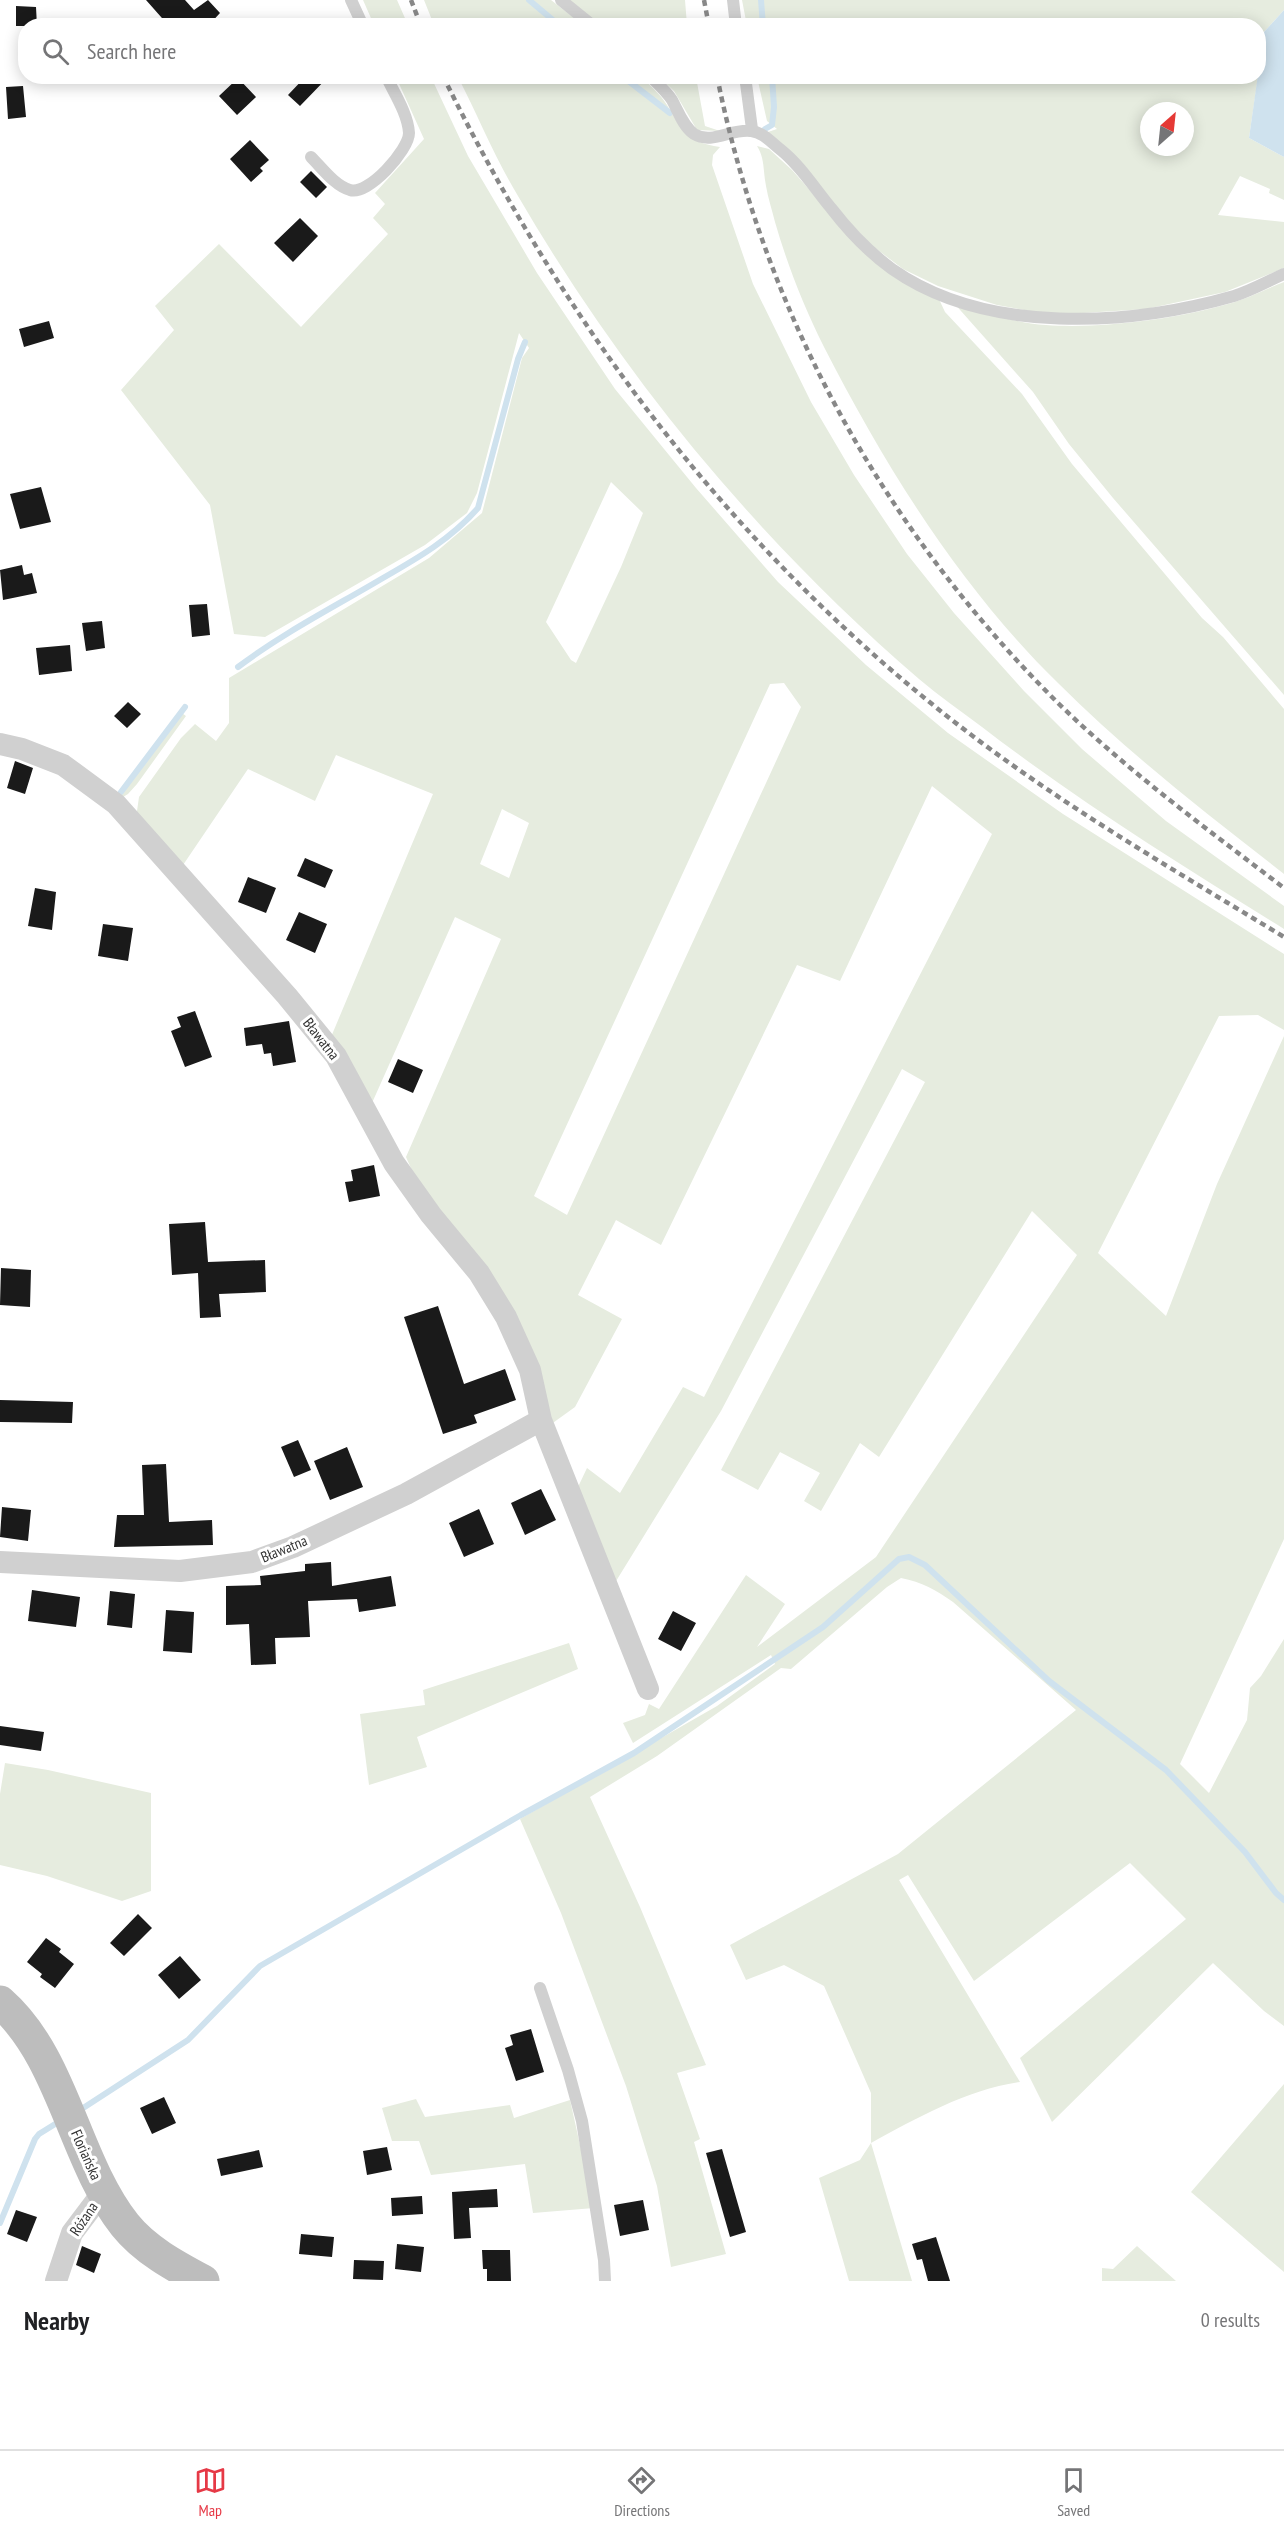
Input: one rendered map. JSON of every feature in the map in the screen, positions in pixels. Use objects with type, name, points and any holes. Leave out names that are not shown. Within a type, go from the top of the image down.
[{"type":"street","name":"Bławatna","points":[[0,744],[22,748],[63,765],[116,804],[287,996],[336,1056],[394,1163],[431,1215],[479,1273],[506,1317],[530,1370],[541,1420],[648,1689]]},
{"type":"street","name":"Bławatna","points":[[0,1562],[180,1571],[252,1562],[293,1547],[406,1494],[541,1420]]},
{"type":"street","name":"Floriańska","points":[[0,2002],[29,2036],[69,2116],[103,2192],[137,2237],[164,2258],[203,2281]]},
{"type":"street","name":"Różana","points":[[56,2281],[72,2233],[103,2192]]},
{"type":"lane","points":[[351,0],[359,18]]},
{"type":"lane","points":[[561,0],[583,18]]},
{"type":"lane","points":[[734,0],[735,18]]},
{"type":"lane","points":[[310,157],[338,183],[352,191],[370,186],[404,149],[409,137],[408,125],[390,84]]},
{"type":"lane","points":[[657,84],[671,99],[691,132],[712,138],[744,131],[760,133],[785,153],[832,210],[872,252],[892,269],[945,295],[975,305],[1037,318],[1117,317],[1156,312],[1235,295],[1284,274]]},
{"type":"lane","points":[[746,84],[752,129]]},
{"type":"lane","points":[[540,1988],[568,2070],[582,2121],[603,2250],[605,2281]]},
{"type":"shaded area","points":[[363,0],[397,0],[405,18],[371,18]]},
{"type":"shaded area","points":[[424,0],[551,0],[574,18],[431,18]]},
{"type":"shaded area","points":[[568,0],[685,0],[686,18],[591,18]]},
{"type":"shaded area","points":[[742,0],[1284,0],[1284,10],[1266,30],[1266,18],[745,18]]},
{"type":"shaded area","points":[[399,84],[434,84],[468,156],[537,273],[615,389],[696,488],[778,582],[866,665],[948,733],[1063,814],[1284,954],[1284,1030],[1258,1015],[1219,1016],[1098,1253],[1166,1316],[1217,1184],[1284,1036],[1284,1539],[1180,1764],[1209,1793],[1247,1720],[1250,1688],[1261,1676],[1284,1639],[1284,2026],[1264,2011],[1213,1963],[1052,2122],[1020,2058],[1186,1919],[1130,1863],[974,1981],[908,1875],[899,1880],[1020,2082],[962,2098],[871,2143],[871,2093],[824,1986],[784,1965],[746,1980],[730,1945],[898,1854],[1076,1710],[953,1602],[929,1587],[901,1578],[887,1587],[791,1669],[781,1668],[657,1756],[590,1797],[640,1907],[706,2065],[677,2073],[700,2139],[694,2142],[726,2254],[671,2267],[657,2186],[626,2086],[561,1913],[520,1819],[717,1706],[775,1664],[771,1655],[633,1743],[623,1723],[645,1715],[649,1704],[659,1709],[746,1575],[785,1604],[757,1647],[876,1557],[1077,1255],[1032,1211],[879,1457],[860,1443],[821,1511],[804,1501],[820,1473],[780,1452],[758,1490],[721,1470],[925,1082],[902,1069],[721,1411],[613,1586],[578,1487],[587,1468],[620,1493],[683,1387],[704,1397],[992,834],[932,786],[840,981],[797,965],[661,1245],[616,1220],[578,1295],[622,1319],[575,1407],[550,1425],[542,1395],[421,1191],[406,1157],[501,939],[455,917],[372,1103],[331,1037],[433,794],[336,755],[315,801],[248,769],[181,868],[136,818],[139,797],[181,738],[195,724],[216,741],[229,723],[229,678],[429,558],[482,513],[522,358],[529,348],[519,333],[477,493],[467,513],[425,545],[265,637],[234,634],[210,505],[121,390],[174,330],[155,306],[219,244],[301,327],[388,234],[373,218],[385,204],[375,193],[424,139]],"holes":[[[611,482],[643,513],[621,567],[576,663],[571,660],[546,622]],[[784,683],[801,707],[567,1215],[534,1196],[770,684]],[[502,809],[529,823],[509,878],[480,864]]]},
{"type":"shaded area","points":[[461,84],[649,84],[661,97],[687,134],[700,142],[720,147],[713,155],[712,165],[753,284],[811,402],[854,475],[907,554],[954,613],[1024,691],[1082,749],[1166,821],[1284,906],[1284,929],[1130,832],[1018,754],[919,679],[804,571],[698,454],[649,392],[559,263],[494,152]]},
{"type":"shaded area","points":[[666,84],[697,84],[705,126],[720,131],[697,130],[674,91]]},
{"type":"shaded area","points":[[759,84],[1257,84],[1249,138],[1284,157],[1284,200],[1269,193],[1270,189],[1240,176],[1218,215],[1284,222],[1284,268],[1225,292],[1146,309],[1052,315],[997,305],[938,286],[903,269],[870,244],[768,132],[777,129],[767,121]]},
{"type":"shaded area","points":[[757,146],[769,149],[792,170],[851,237],[938,297],[945,312],[1022,394],[1072,464],[1202,618],[1223,637],[1284,709],[1284,874],[1168,782],[1085,709],[1022,646],[957,566],[899,481],[817,332],[796,285],[780,238],[768,195],[763,160]]},
{"type":"shaded area","points":[[1284,282],[1284,695],[1113,498],[1069,444],[1033,392],[953,302],[1022,322],[1090,326],[1138,322],[1186,314],[1242,299]]},
{"type":"shaded area","points":[[179,711],[186,716],[137,784],[128,794],[118,800],[115,797]]},
{"type":"shaded area","points":[[569,1643],[578,1669],[417,1737],[427,1767],[369,1785],[360,1714],[425,1705],[423,1690]]},
{"type":"shaded area","points":[[5,1763],[151,1793],[151,1891],[122,1901],[47,1876],[0,1865],[0,1794]]},
{"type":"shaded area","points":[[1284,2084],[1284,2272],[1191,2192]]},
{"type":"shaded area","points":[[416,2099],[425,2117],[510,2105],[514,2118],[570,2100],[594,2208],[533,2213],[525,2164],[431,2175],[419,2141],[392,2141],[382,2108]]},
{"type":"shaded area","points":[[871,2143],[912,2281],[849,2281],[819,2178],[860,2160]]},
{"type":"shaded area","points":[[1137,2246],[1176,2281],[1102,2281],[1102,2268],[1113,2269]]},
{"type":"water","points":[[1284,10],[1284,157],[1249,138],[1257,84],[1266,84],[1266,30]]},
{"type":"building","points":[[146,0],[185,0],[194,10],[208,0],[220,13],[215,18],[162,18]]},
{"type":"building","points":[[16,6],[36,7],[37,18],[18,18],[18,26],[16,26]]},
{"type":"building","points":[[232,84],[244,84],[256,97],[237,115],[219,96]]},
{"type":"building","points":[[298,84],[321,84],[300,106],[288,95]]},
{"type":"building","points":[[23,86],[26,117],[8,119],[6,87]]},
{"type":"building","points":[[250,140],[269,160],[260,168],[263,171],[251,182],[230,159]]},
{"type":"building","points":[[311,171],[327,187],[316,198],[300,182]]},
{"type":"building","points":[[300,218],[318,236],[293,262],[274,243]]},
{"type":"building","points":[[49,321],[54,338],[24,347],[19,329]]},
{"type":"building","points":[[41,487],[51,522],[20,529],[10,494]]},
{"type":"building","points":[[22,565],[24,575],[32,573],[37,593],[3,600],[0,570]]},
{"type":"building","points":[[207,604],[210,635],[192,637],[189,605]]},
{"type":"building","points":[[102,621],[105,648],[86,651],[82,623]]},
{"type":"building","points":[[70,645],[72,671],[39,675],[36,648]]},
{"type":"building","points":[[128,702],[141,714],[127,728],[114,716]]},
{"type":"building","points":[[15,761],[33,768],[25,794],[7,788]]},
{"type":"building","points":[[305,858],[333,870],[325,888],[297,876]]},
{"type":"building","points":[[248,877],[276,888],[266,913],[238,902]]},
{"type":"building","points":[[35,888],[56,892],[52,930],[28,926]]},
{"type":"building","points":[[299,912],[327,924],[315,953],[286,940]]},
{"type":"building","points":[[103,924],[133,928],[128,961],[98,956]]},
{"type":"building","points":[[195,1011],[212,1057],[185,1067],[171,1031],[181,1027],[177,1017]]},
{"type":"building","points":[[289,1021],[296,1062],[273,1066],[271,1053],[264,1054],[262,1044],[246,1046],[244,1028]]},
{"type":"building","points":[[398,1059],[423,1070],[413,1093],[388,1082]]},
{"type":"building","points":[[374,1165],[380,1196],[349,1202],[345,1182],[353,1181],[351,1170]]},
{"type":"building","points":[[205,1222],[208,1262],[265,1260],[266,1292],[219,1294],[221,1317],[200,1318],[198,1273],[172,1275],[169,1224]]},
{"type":"building","points":[[1,1268],[31,1270],[30,1307],[0,1305]]},
{"type":"building","points":[[438,1306],[464,1384],[505,1369],[516,1400],[474,1415],[477,1423],[443,1434],[404,1317]]},
{"type":"building","points":[[0,1400],[73,1402],[72,1423],[0,1422]]},
{"type":"building","points":[[298,1440],[311,1470],[294,1477],[281,1447]]},
{"type":"building","points":[[347,1447],[363,1487],[330,1500],[314,1461]]},
{"type":"building","points":[[166,1464],[169,1522],[212,1520],[213,1545],[114,1547],[117,1515],[144,1515],[142,1465]]},
{"type":"building","points":[[541,1489],[556,1520],[525,1535],[511,1503]]},
{"type":"building","points":[[2,1507],[31,1510],[28,1541],[0,1537]]},
{"type":"building","points":[[479,1509],[494,1544],[464,1557],[449,1523]]},
{"type":"building","points":[[331,1562],[332,1586],[391,1576],[396,1606],[359,1612],[357,1599],[308,1601],[310,1637],[275,1638],[276,1664],[251,1665],[249,1624],[226,1625],[226,1586],[261,1585],[260,1576],[305,1571],[305,1564]]},
{"type":"building","points":[[32,1590],[80,1597],[76,1627],[28,1621]]},
{"type":"building","points":[[110,1591],[135,1594],[132,1628],[107,1625]]},
{"type":"building","points":[[166,1610],[194,1612],[192,1653],[163,1651]]},
{"type":"building","points":[[673,1611],[696,1623],[681,1651],[658,1639]]},
{"type":"building","points":[[0,1726],[44,1732],[41,1751],[0,1745]]},
{"type":"building","points":[[138,1914],[152,1928],[124,1956],[110,1943]]},
{"type":"building","points":[[46,1938],[61,1949],[59,1952],[74,1964],[55,1988],[40,1977],[42,1974],[27,1962]]},
{"type":"building","points":[[180,1956],[201,1980],[179,1999],[158,1975]]},
{"type":"building","points":[[531,2029],[544,2072],[516,2081],[505,2048],[513,2045],[510,2035]]},
{"type":"building","points":[[164,2097],[176,2123],[152,2134],[140,2108]]},
{"type":"building","points":[[387,2147],[392,2170],[367,2175],[363,2151]]},
{"type":"building","points":[[722,2149],[746,2232],[730,2237],[706,2153]]},
{"type":"building","points":[[259,2150],[263,2167],[221,2176],[217,2159]]},
{"type":"building","points":[[497,2189],[498,2207],[469,2208],[471,2238],[454,2239],[452,2192]]},
{"type":"building","points":[[422,2196],[423,2214],[392,2216],[391,2198]]},
{"type":"building","points":[[643,2200],[649,2230],[620,2236],[614,2205]]},
{"type":"building","points":[[16,2210],[37,2217],[27,2242],[7,2234]]},
{"type":"building","points":[[301,2234],[334,2237],[332,2257],[299,2254]]},
{"type":"building","points":[[936,2237],[950,2281],[928,2281],[922,2259],[917,2260],[912,2244]]},
{"type":"building","points":[[397,2244],[424,2247],[421,2272],[395,2269]]},
{"type":"building","points":[[82,2246],[101,2254],[94,2273],[76,2265]]},
{"type":"building","points":[[482,2250],[510,2250],[511,2281],[487,2281],[487,2269],[483,2269]]},
{"type":"building","points":[[354,2260],[384,2261],[383,2280],[353,2279]]},
{"type":"waterway","points":[[529,0],[550,18]]},
{"type":"waterway","points":[[761,0],[762,18]]},
{"type":"waterway","points":[[632,84],[670,113]]},
{"type":"waterway","points":[[765,129],[772,125],[773,84]]},
{"type":"waterway","points":[[238,667],[291,632],[421,555],[457,529],[478,508],[518,359],[525,342]]},
{"type":"waterway","points":[[121,792],[185,707]]},
{"type":"waterway","points":[[77,2112],[188,2040],[260,1966],[521,1815],[634,1753],[823,1627],[899,1559],[909,1557],[925,1565],[1049,1681],[1166,1770],[1245,1852],[1284,1900]]},
{"type":"waterway","points":[[0,2223],[35,2139],[60,2121]]},
{"type":"railway","points":[[411,0],[418,18]]},
{"type":"railway","points":[[704,0],[707,18]]},
{"type":"railway","points":[[447,84],[493,172],[547,265],[606,353],[670,438],[738,519],[811,596],[890,669],[1011,764],[1126,841],[1284,937]]},
{"type":"railway","points":[[719,84],[738,165],[766,251],[801,335],[841,416],[887,493],[939,567],[997,638],[1059,704],[1141,777],[1284,888]]}]
